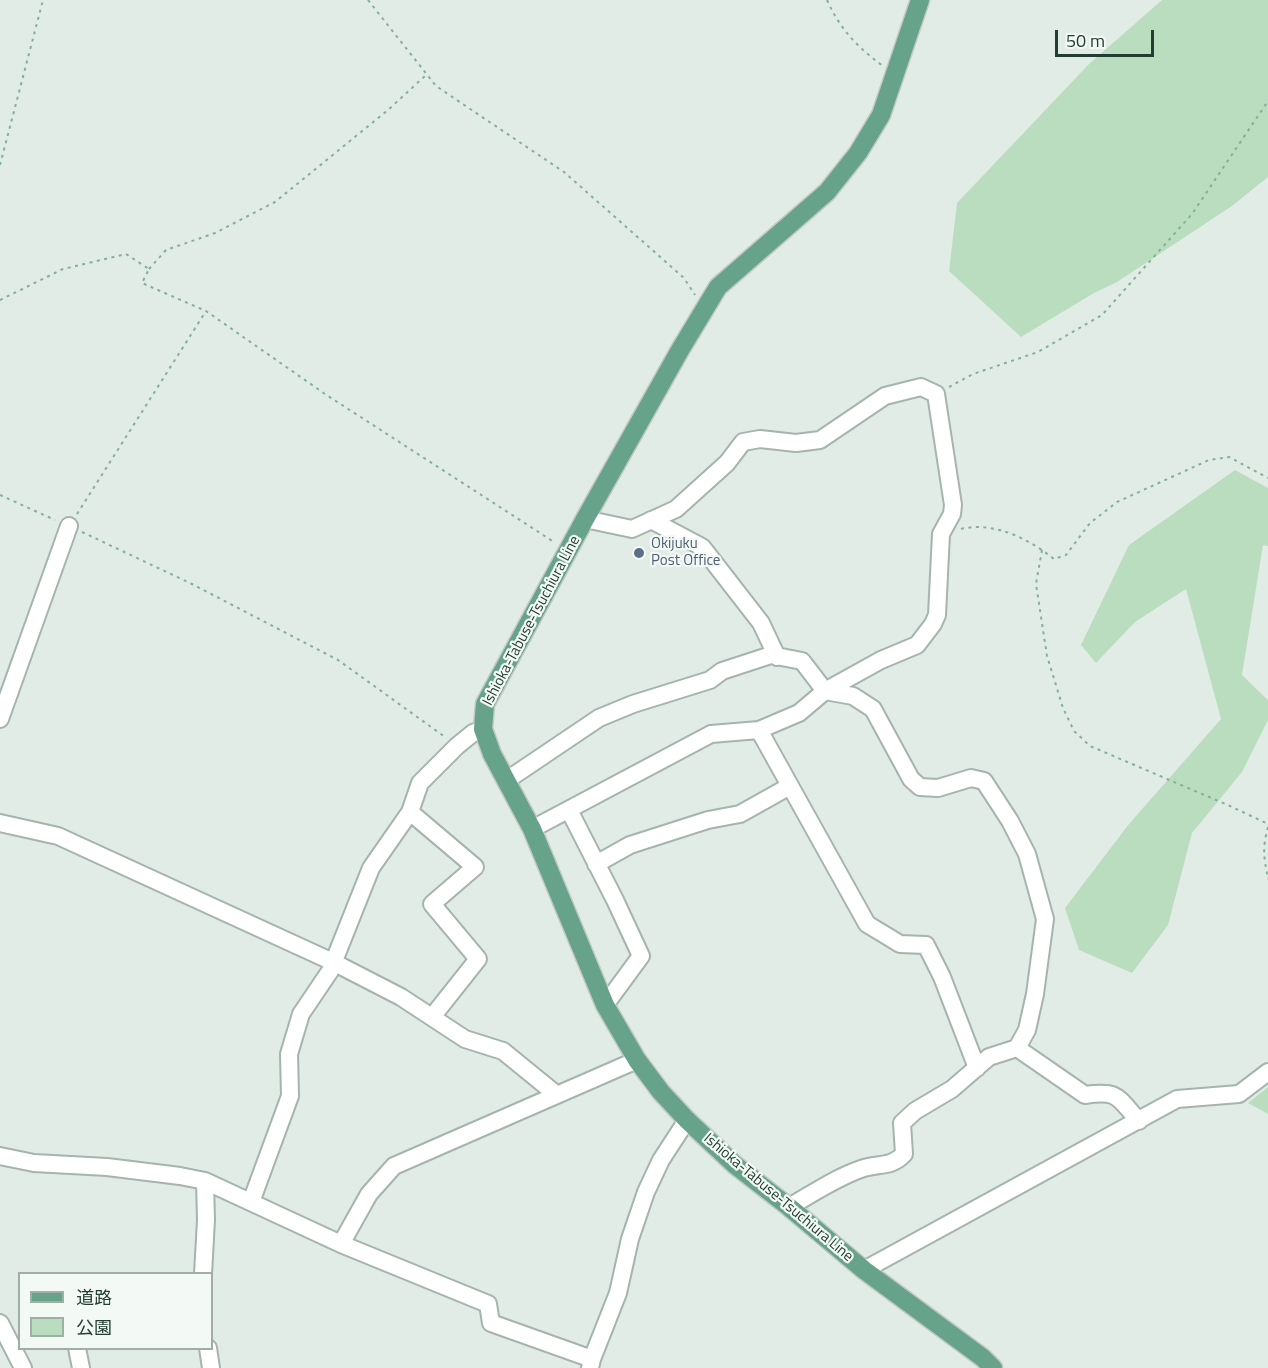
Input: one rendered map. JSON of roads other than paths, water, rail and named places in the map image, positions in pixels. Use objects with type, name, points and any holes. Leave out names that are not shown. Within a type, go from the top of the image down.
[{"type":"main road","name":"Ishioka-Tabuse-Tsuchiura Line","points":[[920,0],[881,115],[858,153],[827,192],[718,287],[704,310],[585,519],[485,704],[483,729],[492,754],[532,829],[606,1005],[637,1060],[661,1092],[735,1165],[864,1270],[983,1358],[993,1368]]},
{"type":"street","points":[[532,829],[711,734],[759,730],[799,713],[825,691],[881,660],[917,645],[937,615],[941,534],[952,514],[953,505],[936,394],[921,387],[885,396],[819,440],[796,443],[760,439],[743,442],[727,463],[676,509],[632,528],[585,519]]},
{"type":"street","points":[[651,520],[702,547],[761,623],[777,657]]},
{"type":"street","points":[[0,719],[69,526]]},
{"type":"street","points":[[507,780],[600,718],[633,704],[710,680],[722,671],[771,655],[802,661],[825,691],[853,696],[873,709],[911,778],[920,787],[938,788],[971,778],[984,781],[1010,821],[1027,854],[1045,919],[1035,994],[1027,1030],[1017,1047],[989,1057],[952,1089],[915,1111],[902,1123],[904,1154],[896,1162],[861,1169],[789,1207]]},
{"type":"street","points":[[251,1202],[290,1096],[289,1054],[301,1014],[330,971],[371,868],[410,812],[420,783],[457,746],[473,733],[483,729]]},
{"type":"street","points":[[759,730],[867,924],[900,944],[926,945],[942,977],[976,1068]]},
{"type":"street","points":[[596,864],[630,844],[708,820],[741,814],[790,786]]},
{"type":"street","points":[[569,810],[640,956],[606,1005]]},
{"type":"street","points":[[410,812],[474,867],[432,904],[478,959],[432,1017]]},
{"type":"street","points":[[0,823],[58,836],[333,962],[401,997],[465,1039],[503,1051],[556,1095]]},
{"type":"street","points":[[1017,1047],[1085,1095],[1105,1092],[1115,1095],[1139,1121]]},
{"type":"street","points":[[341,1244],[369,1194],[394,1166],[637,1060]]},
{"type":"street","points":[[864,1270],[1177,1099],[1239,1094],[1268,1072]]},
{"type":"street","points":[[0,1156],[34,1163],[107,1167],[205,1181],[341,1244],[488,1304],[491,1323],[591,1364],[618,1293],[630,1239],[646,1192],[661,1160],[687,1120]]},
{"type":"street","points":[[203,1272],[206,1220],[205,1181]]},
{"type":"street","points":[[0,1323],[23,1368]]},
{"type":"street","points":[[77,1350],[81,1368]]},
{"type":"street","points":[[208,1350],[211,1368]]},
{"type":"place","name":"Okijuku Post Office","points":[[639,553]]}]
